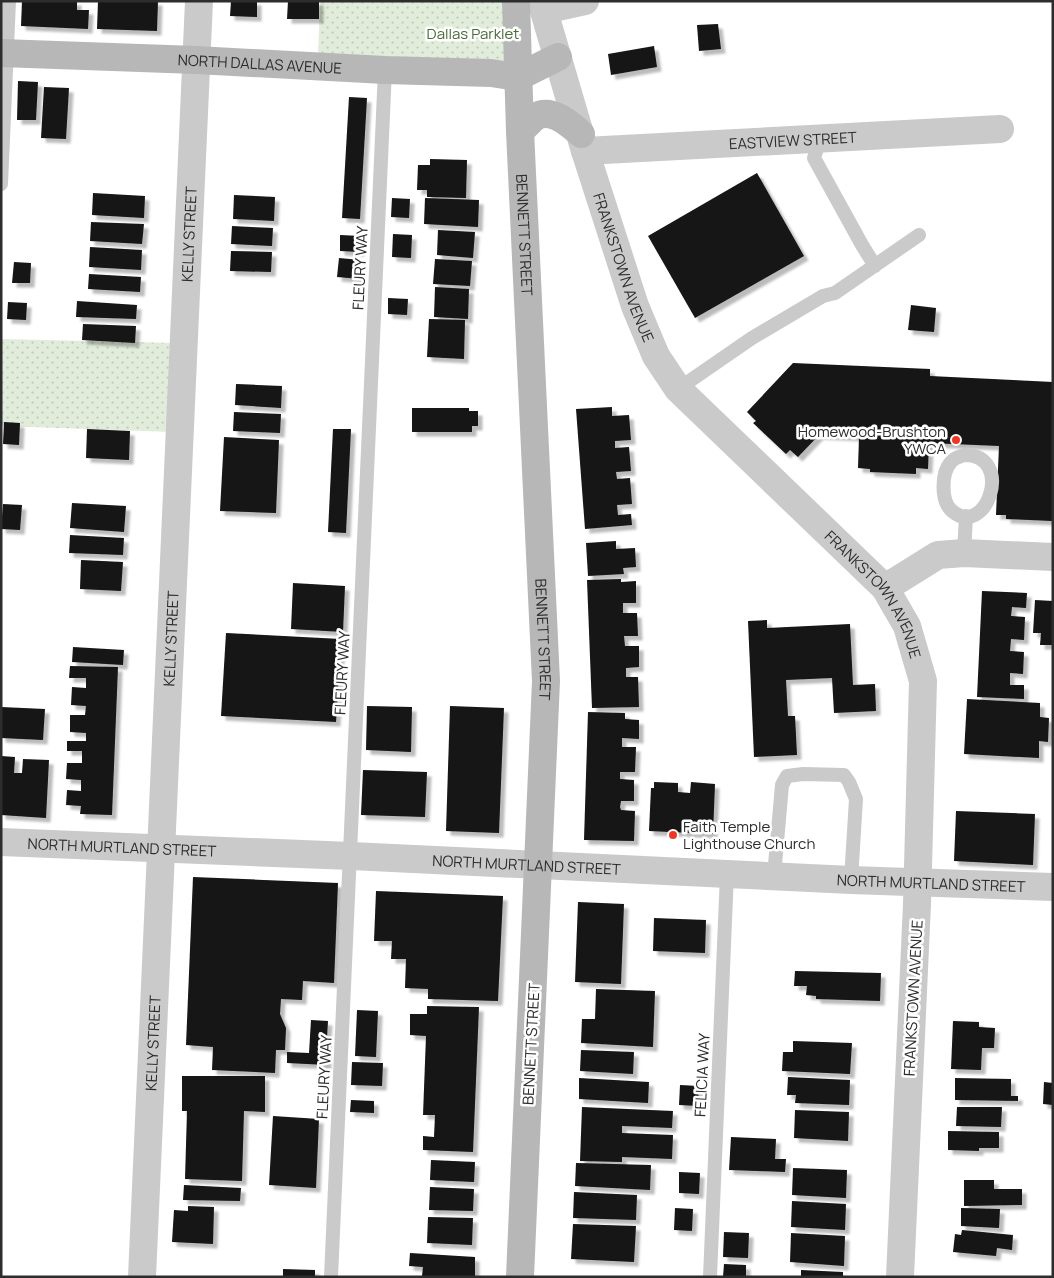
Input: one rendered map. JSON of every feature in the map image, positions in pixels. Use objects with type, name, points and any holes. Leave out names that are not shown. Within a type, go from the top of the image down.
[{"type":"main road","name":"BENNETT STREET","points":[[516,1],[520,131],[546,681],[520,1277]]},
{"type":"main road","name":"NORTH DALLAS AVENUE","points":[[4,54],[491,73],[518,77]]},
{"type":"main road","points":[[518,77],[558,57]]},
{"type":"main road","points":[[520,131],[536,116],[554,115],[569,124],[583,143]]},
{"type":"street","name":"KELLY STREET","points":[[142,1277],[199,1]]},
{"type":"street","points":[[542,6],[585,1]]},
{"type":"street","name":"FRANKSTOWN AVENUE","points":[[542,6],[635,306],[656,356],[678,389],[885,588],[907,626],[923,681],[918,881],[900,1277]]},
{"type":"street","name":"EASTVIEW STREET","points":[[583,143],[820,139],[1000,129]]},
{"type":"street","points":[[885,588],[938,556],[964,553],[1053,556]]},
{"type":"street","name":"NORTH MURTLAND STREET","points":[[1,842],[160,847],[851,880],[1053,887]]},
{"type":"lane","points":[[1,184],[4,54],[10,1]]},
{"type":"lane","name":"FLEURY WAY","points":[[332,1277],[385,70]]},
{"type":"lane","points":[[820,139],[814,158],[875,266]]},
{"type":"lane","points":[[678,389],[752,338],[823,296],[836,293],[919,235]]},
{"type":"lane","points":[[972,455],[979,457],[989,468],[991,476],[990,491],[989,499],[981,512],[966,516],[959,515],[947,506],[944,498],[945,476],[951,462],[957,457],[972,455]]},
{"type":"lane","points":[[964,553],[966,516]]},
{"type":"lane","points":[[774,876],[782,785],[787,776],[803,774],[844,775],[850,782],[856,799],[851,880]]},
{"type":"lane","name":"FELICIA WAY","points":[[710,1277],[727,874]]},
{"type":"green space","name":"Dallas Parklet","points":[[320,1],[505,1],[506,66],[318,57]]},
{"type":"green space","points":[[1,339],[177,343],[173,432],[1,426]]},
{"type":"building","points":[[22,1],[77,1],[77,10],[89,10],[88,29],[21,26]]},
{"type":"building","points":[[98,1],[158,1],[157,31],[97,29]]},
{"type":"building","points":[[231,1],[257,1],[257,17],[230,16]]},
{"type":"building","points":[[288,1],[319,1],[319,19],[287,19]]},
{"type":"building","points":[[718,24],[721,49],[699,51],[697,25]]},
{"type":"building","points":[[654,46],[657,67],[611,75],[608,54]]},
{"type":"building","points":[[18,81],[38,82],[36,120],[17,120]]},
{"type":"building","points":[[44,87],[69,88],[66,139],[41,138]]},
{"type":"building","points":[[349,97],[367,98],[360,219],[342,218]]},
{"type":"building","points":[[430,159],[467,160],[466,198],[427,197],[427,190],[417,190],[418,165],[430,165]]},
{"type":"building","points":[[757,173],[804,256],[695,318],[648,236]]},
{"type":"building","points":[[93,193],[145,196],[144,218],[92,215]]},
{"type":"building","points":[[234,195],[275,197],[274,221],[233,219]]},
{"type":"building","points":[[392,198],[410,199],[409,218],[391,217]]},
{"type":"building","points":[[425,198],[479,200],[478,227],[424,224]]},
{"type":"building","points":[[91,222],[144,224],[142,244],[90,241]]},
{"type":"building","points":[[232,226],[273,228],[272,246],[231,244]]},
{"type":"building","points":[[438,230],[475,232],[473,258],[437,255]]},
{"type":"building","points":[[393,234],[412,235],[411,258],[392,257]]},
{"type":"building","points":[[340,235],[361,236],[360,252],[340,251]]},
{"type":"building","points":[[90,247],[142,250],[141,270],[89,267]]},
{"type":"building","points":[[231,251],[272,252],[271,272],[230,271]]},
{"type":"building","points":[[339,258],[361,260],[360,279],[337,277]]},
{"type":"building","points":[[435,259],[472,261],[470,286],[433,284]]},
{"type":"building","points":[[14,262],[31,263],[30,283],[12,283]]},
{"type":"building","points":[[89,274],[141,277],[140,292],[88,289]]},
{"type":"building","points":[[435,287],[469,289],[468,319],[434,317]]},
{"type":"building","points":[[388,298],[408,299],[407,315],[388,314]]},
{"type":"building","points":[[77,301],[137,305],[136,319],[76,317]]},
{"type":"building","points":[[8,302],[27,303],[26,320],[7,319]]},
{"type":"building","points":[[911,305],[936,308],[934,332],[908,330]]},
{"type":"building","points":[[429,319],[465,320],[464,359],[427,357]]},
{"type":"building","points":[[83,324],[136,326],[135,343],[82,340]]},
{"type":"building","name":"Homewood-Brushton YWCA","points":[[793,363],[930,369],[930,376],[1053,382],[1052,521],[1006,519],[1006,515],[996,515],[999,446],[929,443],[928,469],[916,468],[916,474],[870,472],[870,469],[858,468],[859,437],[819,435],[798,457],[790,450],[786,454],[753,423],[756,421],[747,412]]},
{"type":"building","points":[[236,384],[282,386],[281,408],[235,405]]},
{"type":"building","points":[[612,407],[612,416],[629,415],[631,440],[615,441],[615,448],[629,447],[631,471],[616,472],[617,479],[630,478],[632,504],[617,505],[618,515],[631,514],[632,525],[585,529],[576,409]]},
{"type":"building","points":[[412,408],[469,408],[469,411],[478,411],[478,426],[472,426],[472,432],[412,432]]},
{"type":"building","points":[[234,412],[281,414],[280,433],[233,431]]},
{"type":"building","points":[[4,422],[20,423],[19,445],[3,444]]},
{"type":"building","points":[[87,429],[130,431],[129,460],[86,458]]},
{"type":"building","points":[[333,429],[351,429],[346,533],[328,532]]},
{"type":"building","points":[[224,437],[279,440],[276,513],[220,511]]},
{"type":"building","points":[[72,503],[126,506],[124,532],[70,528]]},
{"type":"building","points":[[3,504],[22,505],[20,530],[1,529]]},
{"type":"building","points":[[70,535],[124,538],[123,555],[69,553]]},
{"type":"building","points":[[616,541],[616,549],[635,548],[636,567],[623,568],[624,574],[588,576],[586,543]]},
{"type":"building","points":[[81,560],[123,562],[121,591],[80,589]]},
{"type":"building","points":[[621,579],[621,582],[636,581],[636,603],[623,603],[623,613],[637,613],[638,636],[624,636],[625,646],[639,646],[639,667],[626,668],[626,677],[638,677],[639,707],[592,708],[587,580]]},
{"type":"building","points":[[293,583],[345,586],[343,632],[291,629]]},
{"type":"building","points":[[982,591],[1027,593],[1026,608],[1012,607],[1011,616],[1025,617],[1024,640],[1011,639],[1010,651],[1024,652],[1023,674],[1010,673],[1010,685],[1024,685],[1024,699],[977,697]]},
{"type":"building","points":[[1035,600],[1053,601],[1053,645],[1040,645],[1041,633],[1033,633]]},
{"type":"building","points":[[767,620],[767,628],[850,624],[853,685],[875,684],[876,711],[834,713],[832,678],[786,680],[788,716],[795,716],[797,755],[754,757],[748,621]]},
{"type":"building","points":[[226,633],[341,639],[336,722],[221,716]]},
{"type":"building","points":[[73,647],[124,650],[123,665],[72,662]]},
{"type":"building","points":[[70,666],[118,667],[112,815],[80,814],[81,806],[66,805],[67,790],[81,791],[81,780],[66,779],[67,763],[82,763],[82,751],[67,751],[67,741],[86,741],[86,733],[70,732],[70,715],[85,715],[86,706],[71,705],[72,687],[86,688],[86,678],[69,678]]},
{"type":"building","points":[[967,699],[1040,703],[1040,717],[1049,718],[1048,742],[1039,741],[1039,758],[964,754]]},
{"type":"building","points":[[367,706],[412,707],[411,752],[366,750]]},
{"type":"building","points":[[450,706],[504,708],[499,833],[446,831]]},
{"type":"building","points":[[1,707],[45,709],[43,740],[1,738]]},
{"type":"building","points":[[588,712],[625,713],[625,719],[639,720],[639,739],[622,738],[622,747],[636,747],[635,772],[620,772],[620,779],[634,780],[634,801],[621,801],[620,807],[621,810],[635,811],[634,841],[584,840]]},
{"type":"building","points":[[1,756],[15,757],[14,773],[22,773],[23,759],[49,760],[46,818],[1,815]]},
{"type":"building","points":[[363,770],[427,772],[425,817],[361,815]]},
{"type":"building","points":[[654,782],[678,783],[678,792],[690,793],[691,782],[715,784],[713,834],[649,831],[651,788],[654,788]]},
{"type":"building","points":[[956,811],[1035,814],[1033,865],[954,861]]},
{"type":"building","points":[[193,877],[338,883],[334,983],[303,981],[302,1000],[281,999],[280,1014],[286,1028],[285,1050],[276,1050],[275,1073],[212,1070],[213,1047],[186,1045]]},
{"type":"building","points":[[376,891],[503,896],[498,1001],[428,999],[428,989],[405,988],[406,959],[391,959],[392,941],[374,941]]},
{"type":"building","points":[[578,902],[624,904],[621,984],[575,982]]},
{"type":"building","points":[[654,918],[706,920],[705,953],[653,951]]},
{"type":"building","points":[[795,971],[881,973],[880,1001],[816,999],[816,996],[806,995],[807,986],[794,986]]},
{"type":"building","points":[[596,989],[655,991],[653,1047],[581,1043],[582,1019],[595,1019]]},
{"type":"building","points":[[427,1006],[479,1007],[473,1152],[423,1150],[423,1136],[434,1137],[435,1115],[423,1115],[426,1036],[410,1035],[410,1014],[427,1014]]},
{"type":"building","points":[[357,1010],[378,1011],[376,1057],[355,1056]]},
{"type":"building","points":[[311,1020],[328,1021],[327,1065],[287,1063],[287,1052],[309,1053]]},
{"type":"building","points":[[953,1021],[979,1022],[979,1027],[995,1028],[994,1048],[982,1048],[981,1070],[951,1069]]},
{"type":"building","points":[[793,1041],[852,1043],[850,1074],[782,1071],[783,1052],[793,1052]]},
{"type":"building","points":[[581,1050],[634,1052],[633,1074],[580,1071]]},
{"type":"building","points":[[352,1062],[383,1063],[382,1086],[351,1085]]},
{"type":"building","points":[[182,1076],[265,1076],[265,1112],[244,1111],[242,1181],[185,1179],[187,1111],[182,1111]]},
{"type":"building","points":[[788,1077],[850,1080],[849,1105],[795,1103],[796,1095],[787,1095]]},
{"type":"building","points":[[579,1078],[649,1082],[648,1103],[579,1099]]},
{"type":"building","points":[[955,1078],[1011,1079],[1011,1096],[1018,1096],[1018,1101],[955,1100]]},
{"type":"building","points":[[1044,1082],[1053,1083],[1053,1105],[1043,1104]]},
{"type":"building","points":[[680,1085],[699,1086],[698,1106],[679,1105]]},
{"type":"building","points":[[351,1100],[374,1101],[374,1113],[350,1112]]},
{"type":"building","points":[[582,1107],[673,1111],[672,1128],[622,1126],[622,1133],[673,1135],[672,1159],[622,1157],[622,1162],[580,1161]]},
{"type":"building","points":[[957,1107],[1002,1107],[1001,1127],[956,1126]]},
{"type":"building","points":[[795,1110],[849,1112],[848,1141],[794,1138]]},
{"type":"building","points":[[273,1116],[319,1119],[316,1188],[269,1185]]},
{"type":"building","points":[[948,1131],[999,1132],[999,1148],[979,1148],[979,1151],[948,1150]]},
{"type":"building","points":[[731,1137],[776,1139],[775,1159],[786,1159],[785,1172],[729,1170]]},
{"type":"building","points":[[431,1160],[475,1162],[474,1182],[430,1180]]},
{"type":"building","points":[[576,1163],[651,1165],[650,1190],[575,1186]]},
{"type":"building","points":[[793,1168],[847,1170],[846,1198],[792,1195]]},
{"type":"building","points":[[679,1172],[700,1173],[699,1194],[679,1193]]},
{"type":"building","points":[[964,1180],[994,1180],[994,1189],[1022,1189],[1022,1205],[964,1206]]},
{"type":"building","points":[[184,1185],[241,1188],[240,1201],[183,1200]]},
{"type":"building","points":[[430,1187],[474,1189],[473,1211],[429,1210]]},
{"type":"building","points":[[574,1192],[637,1195],[636,1220],[573,1218]]},
{"type":"building","points":[[792,1201],[846,1204],[845,1230],[791,1227]]},
{"type":"building","points":[[188,1206],[214,1207],[213,1244],[172,1242],[174,1210],[188,1211]]},
{"type":"building","points":[[675,1208],[693,1209],[692,1231],[674,1230]]},
{"type":"building","points":[[961,1208],[1000,1209],[999,1228],[961,1226]]},
{"type":"building","points":[[428,1217],[473,1218],[472,1245],[427,1243]]},
{"type":"building","points":[[573,1224],[636,1226],[634,1262],[571,1259]]},
{"type":"building","points":[[962,1230],[1013,1235],[1012,1250],[997,1248],[996,1256],[953,1252],[955,1234],[961,1235]]},
{"type":"building","points":[[724,1232],[749,1233],[748,1258],[723,1257]]},
{"type":"building","points":[[791,1233],[845,1236],[844,1266],[790,1262]]},
{"type":"building","points":[[410,1253],[475,1257],[475,1277],[422,1276],[423,1267],[409,1266]]},
{"type":"building","points":[[724,1264],[746,1265],[746,1277],[723,1277]]},
{"type":"building","points":[[283,1269],[315,1270],[315,1277],[283,1277]]},
{"type":"building","points":[[801,1270],[843,1272],[843,1277],[801,1277]]},
{"type":"place","name":"Homewood-Brushton YWCA","points":[[956,440]]},
{"type":"place","name":"Faith Temple Lighthouse Church","points":[[673,835]]}]
